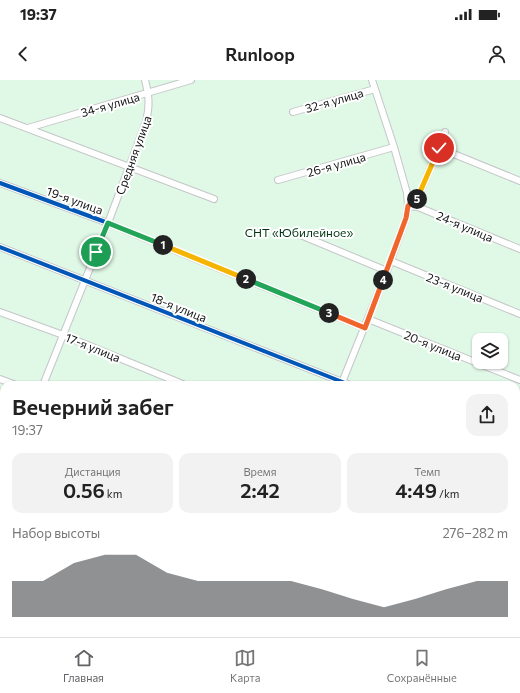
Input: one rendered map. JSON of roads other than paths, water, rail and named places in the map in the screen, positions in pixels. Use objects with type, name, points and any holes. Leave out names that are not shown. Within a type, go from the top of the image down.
[{"type":"street","name":"Средняя улица","points":[[45,381],[130,167],[148,115],[150,108],[145,80]]},
{"type":"street","name":"34-я улица","points":[[28,128],[191,80]]},
{"type":"street","points":[[342,381],[365,328],[387,271],[406,218],[408,206],[407,193],[394,147],[372,80]]},
{"type":"street","name":"32-я улица","points":[[293,112],[375,89]]},
{"type":"street","points":[[0,118],[214,199]]},
{"type":"street","points":[[408,206],[417,200],[445,132]]},
{"type":"street","name":"26-я улица","points":[[278,180],[394,147]]},
{"type":"street","points":[[439,148],[520,181]]},
{"type":"street","name":"19-я улица","points":[[0,183],[108,223],[365,328]]},
{"type":"street","name":"24-я улица","points":[[408,206],[418,206],[520,249]]},
{"type":"street","points":[[298,234],[387,271]]},
{"type":"street","name":"18-я улица","points":[[0,247],[336,381]]},
{"type":"street","name":"23-я улица","points":[[390,261],[520,314]]},
{"type":"street","name":"17-я улица","points":[[0,312],[63,335],[175,381]]},
{"type":"street","name":"20-я улица","points":[[368,319],[520,380]]},
{"type":"park label","name":"СНТ «Юбилейное»","points":[[299,232]]}]
